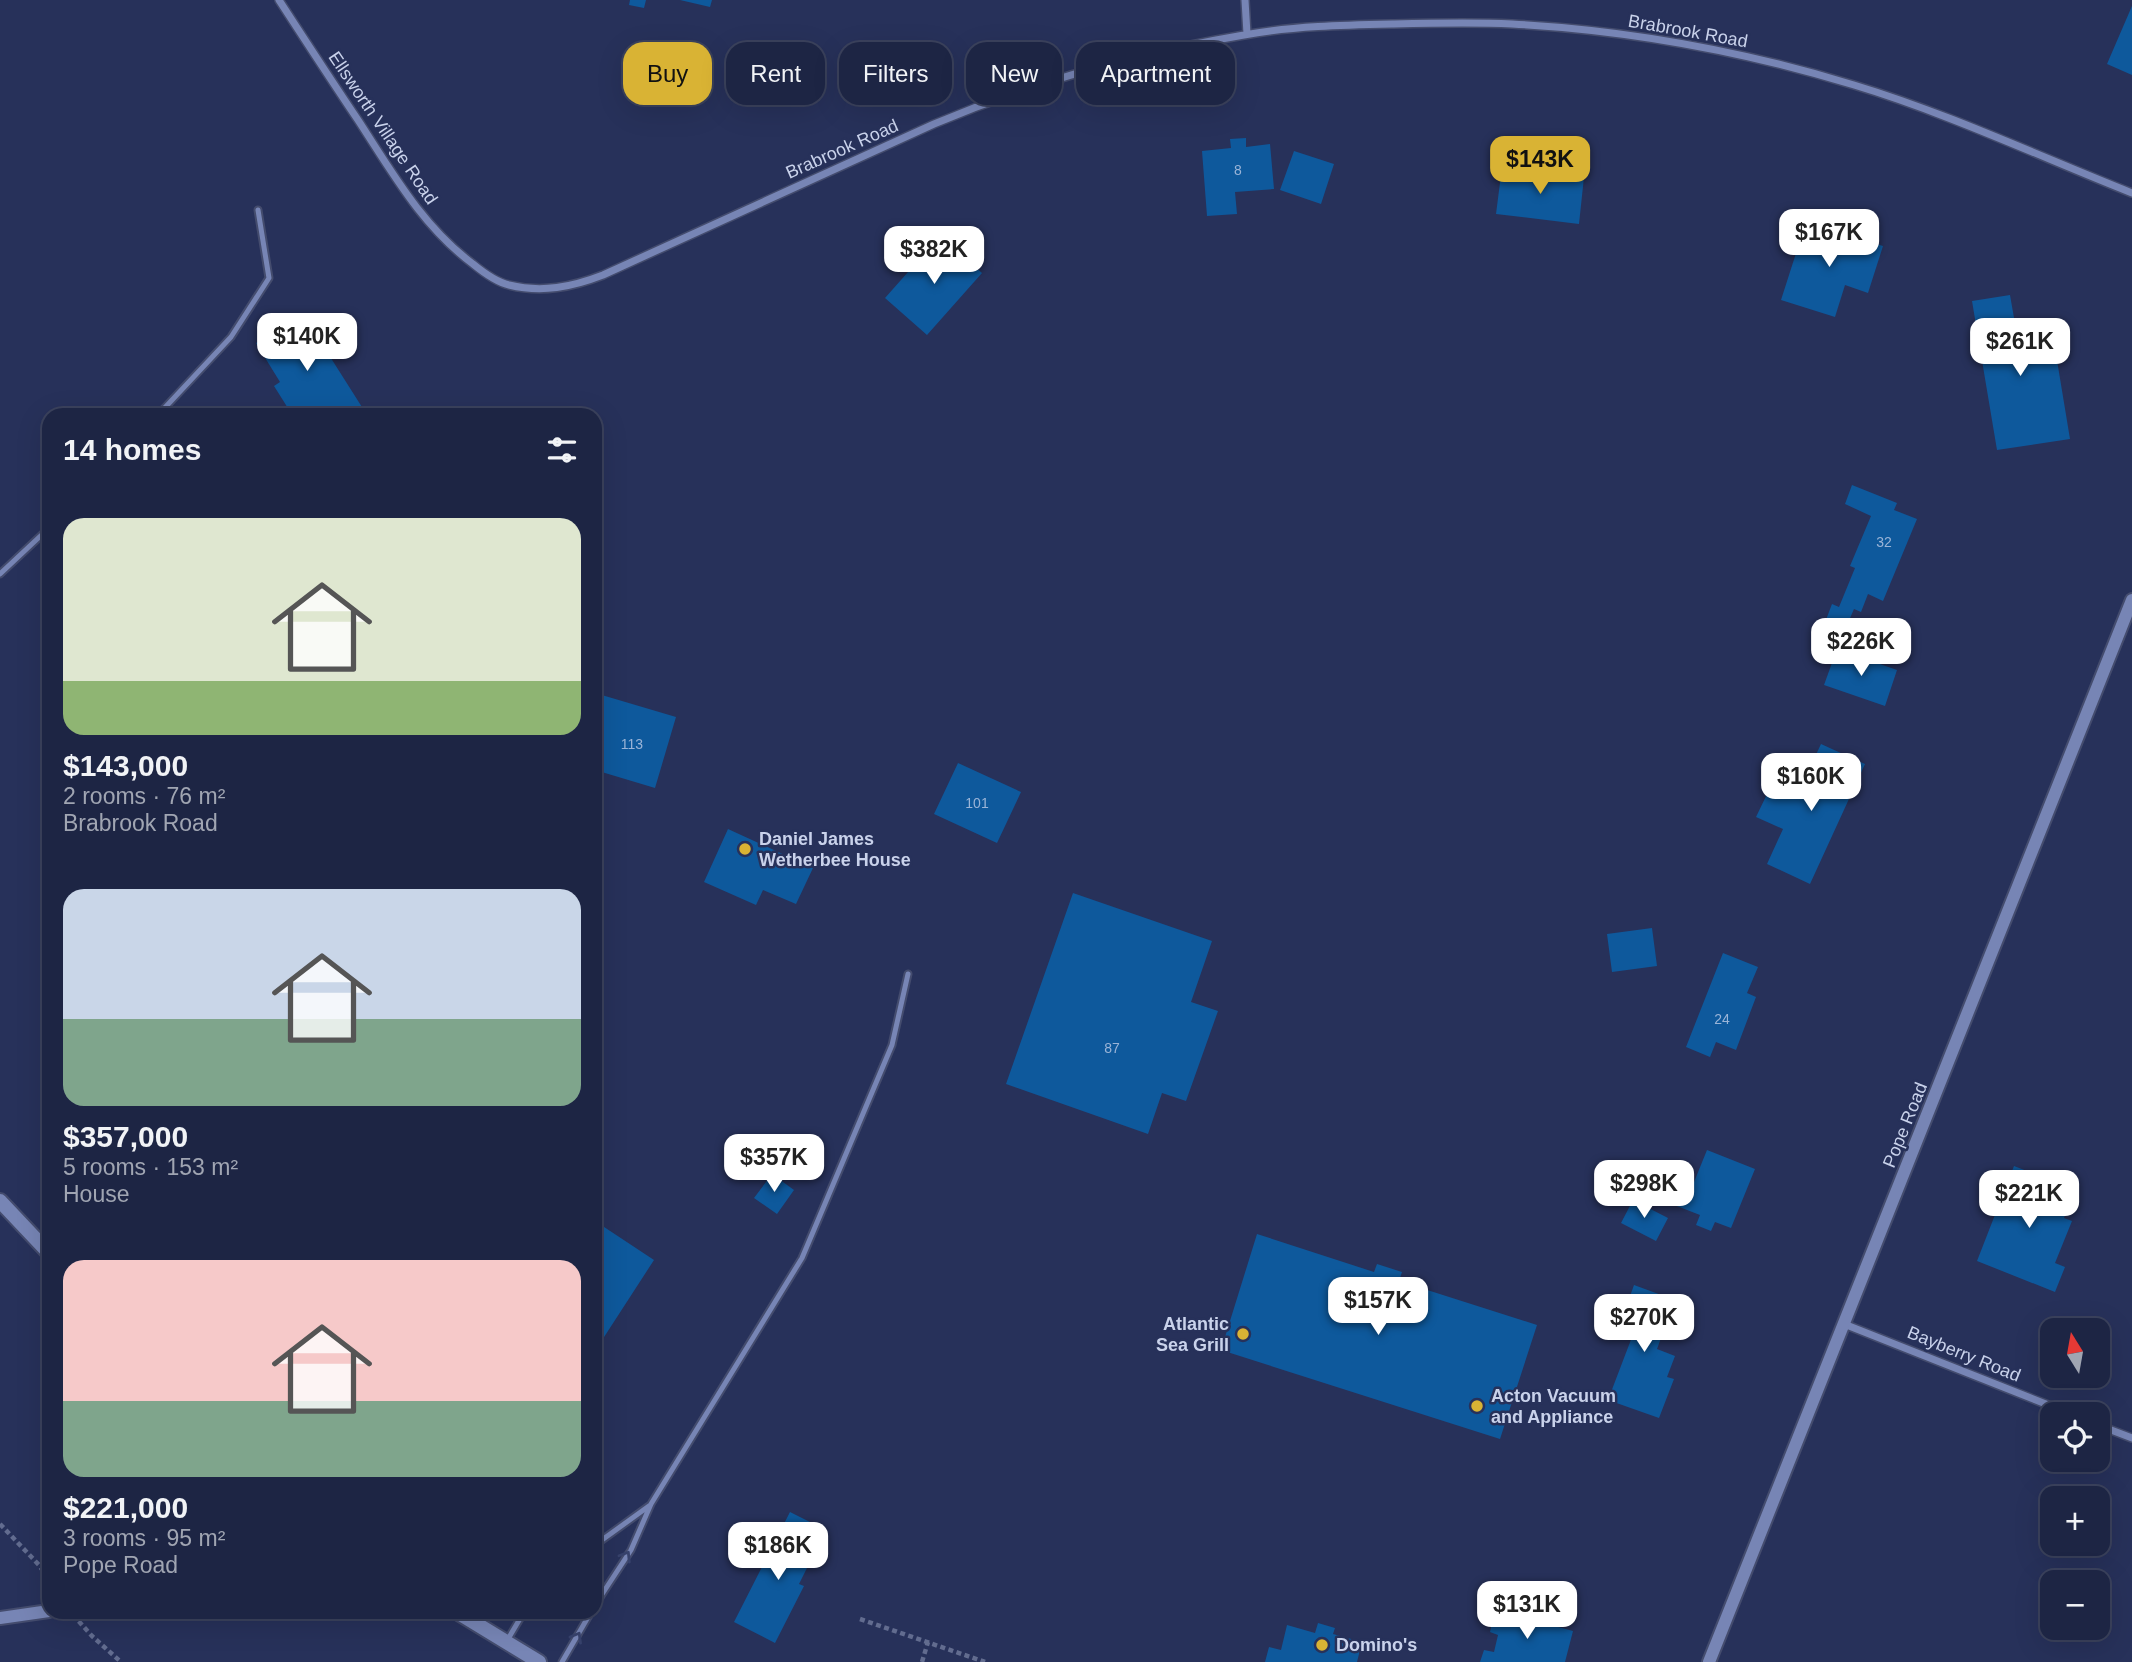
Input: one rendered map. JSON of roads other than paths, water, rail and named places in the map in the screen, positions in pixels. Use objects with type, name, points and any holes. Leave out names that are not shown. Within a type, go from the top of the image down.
[{"type":"main road","points":[[0,1201],[42,1246]]},
{"type":"main road","points":[[469,1619],[539,1662]]},
{"type":"street","name":"Ellsworth Village Road","points":[[278,0],[416,209],[465,259],[494,279],[508,285]]},
{"type":"street","points":[[1245,0],[1247,34]]},
{"type":"street","name":"Brabrook Road","points":[[508,285],[542,289],[571,286],[586,281],[982,104],[1041,82],[1113,63],[1247,34],[1313,27],[1510,24],[1659,40],[1807,71],[1902,100],[2132,193]]},
{"type":"street","name":"Pope Road","points":[[1709,1662],[2132,600]]},
{"type":"street","name":"Bayberry Road","points":[[1844,1324],[2041,1402]]},
{"type":"street","points":[[2110,1429],[2132,1438]]},
{"type":"street","points":[[0,1618],[42,1612]]},
{"type":"lane","points":[[165,408],[231,337],[269,278],[258,210]]},
{"type":"lane","points":[[0,574],[42,535]]},
{"type":"lane","points":[[602,1594],[631,1550],[651,1504],[802,1258],[892,1045],[908,974]]},
{"type":"lane","points":[[602,1540],[651,1504]]},
{"type":"lane","points":[[506,1641],[520,1619]]},
{"type":"lane","points":[[562,1662],[587,1619]]},
{"type":"place","name":"Daniel James Wetherbee House","points":[[745,849]]},
{"type":"place","name":"Atlantic Sea Grill","points":[[1243,1334]]},
{"type":"place","name":"Acton Vacuum and Appliance","points":[[1477,1406]]},
{"type":"place","name":"Domino's","points":[[1322,1645]]}]
